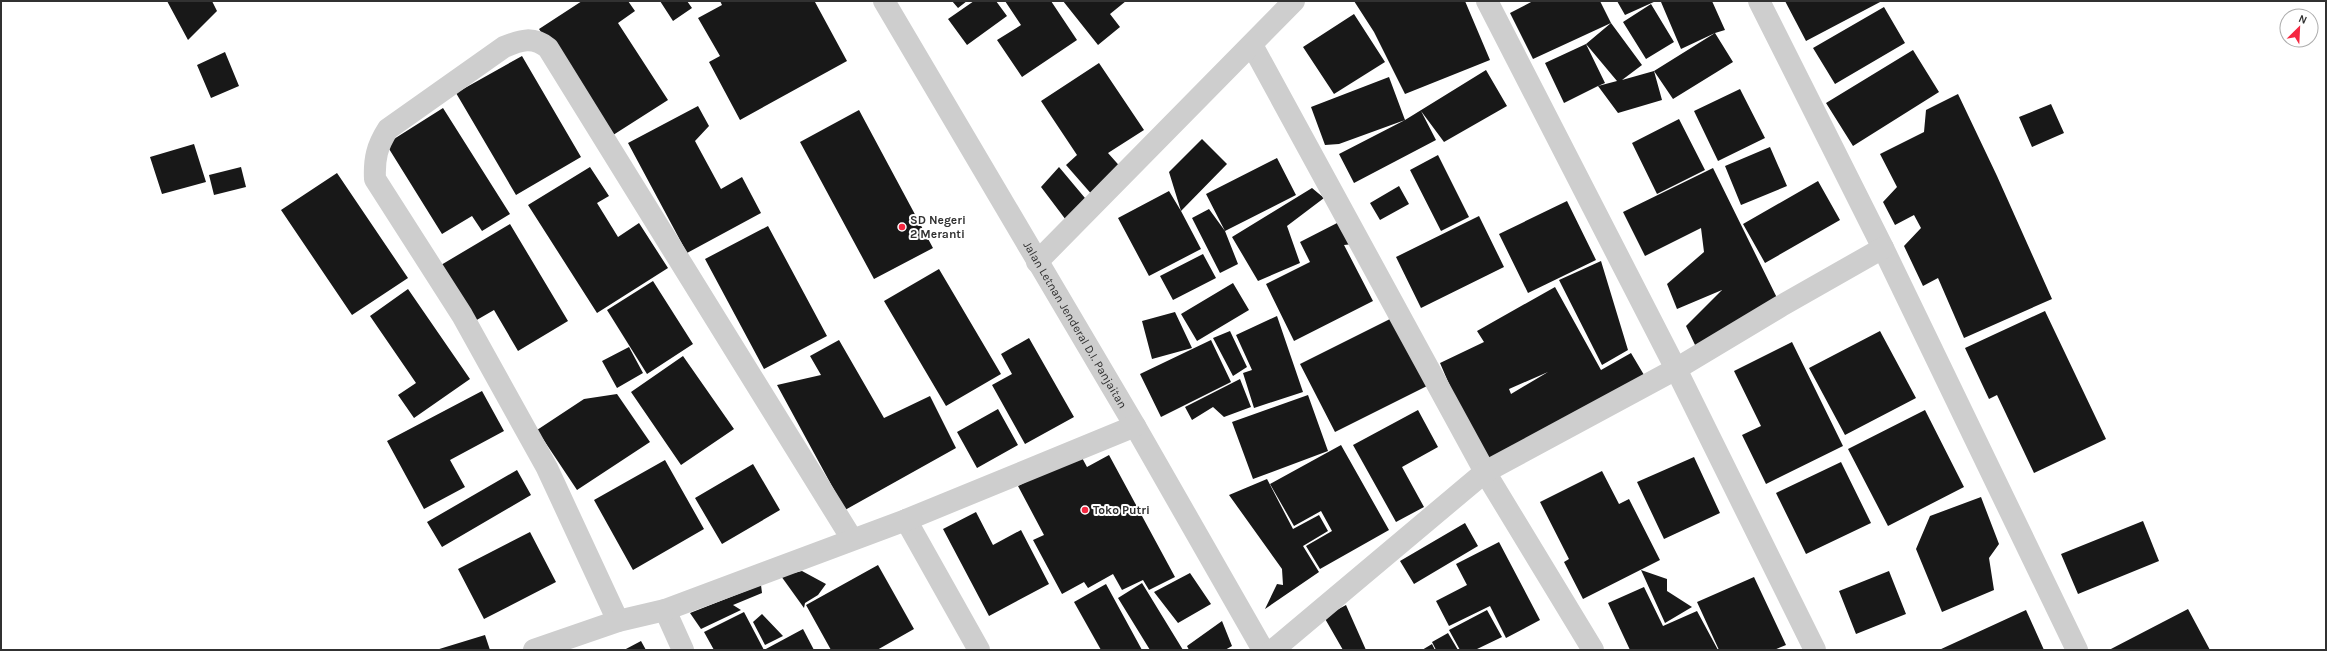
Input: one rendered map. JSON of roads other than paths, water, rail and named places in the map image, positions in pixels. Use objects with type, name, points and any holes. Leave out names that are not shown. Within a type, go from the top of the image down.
[{"type":"street","points":[[1037,262],[1294,1]]},
{"type":"street","points":[[1487,1],[1676,369],[1815,650]]},
{"type":"street","points":[[1759,1],[1883,248],[2077,650]]},
{"type":"street","name":"Jalan Letnan Jenderal D.I. Panjaitan","points":[[889,3],[1037,262],[1135,426],[1263,650]]},
{"type":"street","points":[[618,621],[547,468],[462,315],[375,179],[374,161],[379,144],[388,129],[504,47],[524,39],[539,41],[548,48],[852,539]]},
{"type":"street","points":[[1252,45],[1485,472],[1593,650]]},
{"type":"street","points":[[1273,650],[1485,472],[1676,369],[1781,306],[1883,248]]},
{"type":"street","points":[[534,650],[618,621],[665,610],[906,520],[1135,426]]},
{"type":"street","points":[[906,520],[980,650]]},
{"type":"street","points":[[665,610],[683,650]]},
{"type":"place","name":"SD Negeri 2 Meranti","points":[[902,227]]},
{"type":"place","name":"Toko Putri","points":[[1085,510]]}]
